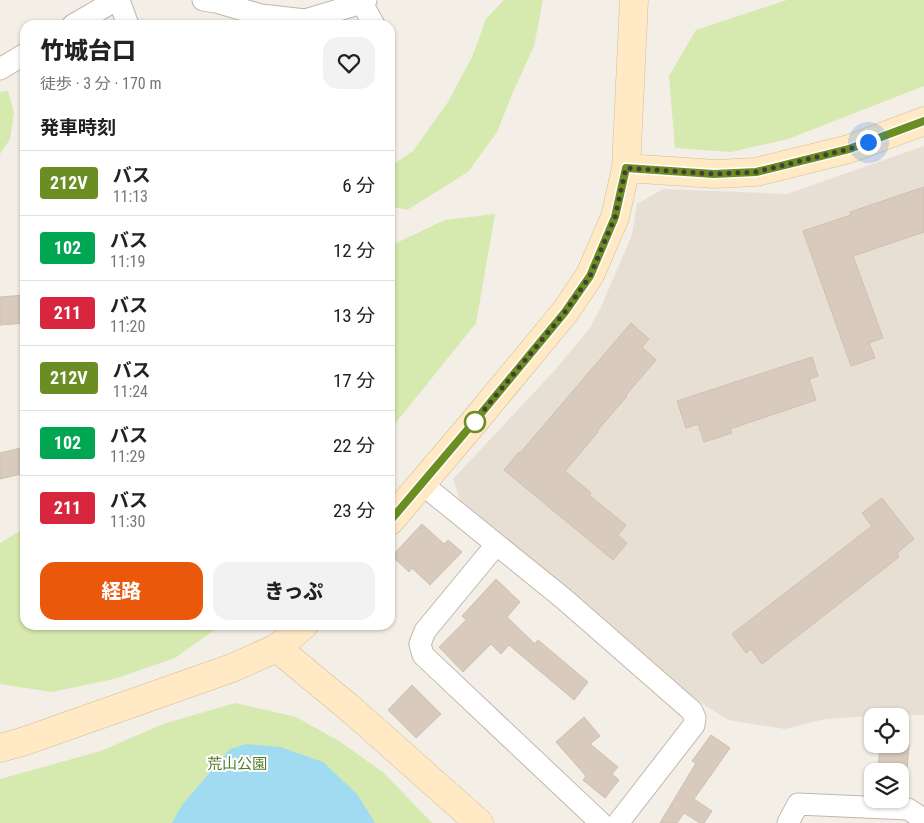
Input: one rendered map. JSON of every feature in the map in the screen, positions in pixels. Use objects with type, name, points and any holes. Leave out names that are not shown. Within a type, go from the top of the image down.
[{"type":"street","points":[[82,20],[117,0],[126,20]]},
{"type":"street","points":[[203,0],[216,2],[261,16],[305,20],[364,2],[372,20]]},
{"type":"street","points":[[395,515],[565,312],[590,276],[615,217],[626,168],[634,0]]},
{"type":"street","points":[[0,69],[20,57]]},
{"type":"street","points":[[626,168],[714,174],[756,172],[849,149],[924,121]]},
{"type":"street","points":[[422,484],[564,599],[692,712],[695,718],[694,726],[618,823]]},
{"type":"street","points":[[496,544],[426,632],[420,644],[423,655],[601,823]]},
{"type":"street","points":[[0,748],[232,668],[277,648],[298,630]]},
{"type":"street","points":[[277,648],[353,711],[479,823]]},
{"type":"street","points":[[788,823],[798,804],[908,809],[920,817],[922,823]]},
{"type":"shaded area","points":[[924,146],[924,715],[909,715],[909,708],[864,708],[864,716],[825,719],[785,729],[728,720],[694,698],[460,500],[453,479],[556,369],[590,328],[632,235],[637,204],[663,189],[787,194]]},
{"type":"green space","points":[[504,0],[543,0],[534,46],[497,132],[468,172],[407,210],[395,207],[395,164],[413,151],[448,102],[472,57],[486,19]]},
{"type":"green space","points":[[787,0],[924,0],[924,86],[788,139],[731,152],[675,148],[669,76],[696,30]]},
{"type":"green space","points":[[8,91],[14,113],[10,139],[0,154],[0,92]]},
{"type":"green space","points":[[495,214],[476,323],[395,424],[395,244],[445,220]]},
{"type":"green space","points":[[20,531],[20,630],[214,630],[175,658],[114,679],[52,692],[0,684],[0,543]]},
{"type":"green space","name":"荒山公園","points":[[235,703],[296,717],[339,741],[384,773],[432,823],[0,823],[0,779],[101,751],[163,724]]},
{"type":"water","points":[[246,744],[280,747],[323,762],[357,794],[375,823],[172,823],[182,805],[230,749]]},
{"type":"building","points":[[924,187],[924,232],[853,256],[883,338],[869,343],[875,358],[851,366],[803,231],[851,215],[850,212]]},
{"type":"building","points":[[20,295],[20,323],[0,325],[0,297]]},
{"type":"building","points":[[631,323],[649,339],[642,347],[656,360],[565,471],[591,493],[589,495],[626,525],[618,535],[627,543],[613,560],[504,470]]},
{"type":"building","points":[[812,357],[818,376],[809,379],[816,400],[730,429],[732,433],[704,442],[698,424],[686,428],[677,401]]},
{"type":"building","points":[[20,448],[20,474],[0,479],[0,453]]},
{"type":"building","points":[[882,498],[914,539],[897,553],[899,557],[762,664],[751,649],[746,653],[732,634],[872,526],[862,513]]},
{"type":"building","points":[[422,524],[444,544],[448,540],[462,552],[430,585],[412,568],[409,572],[395,559],[395,553]]},
{"type":"building","points":[[496,579],[520,602],[507,617],[535,644],[538,640],[588,682],[574,700],[509,645],[501,654],[491,644],[463,672],[439,647],[466,620],[462,616]]},
{"type":"building","points":[[412,685],[441,714],[416,738],[388,710]]},
{"type":"building","points":[[584,717],[600,736],[590,744],[618,767],[612,774],[619,780],[605,798],[583,780],[586,776],[556,742]]},
{"type":"building","points":[[711,735],[730,748],[694,799],[712,811],[704,823],[700,823],[684,813],[677,823],[660,823],[696,763],[692,761]]},
{"type":"building","points":[[879,753],[908,753],[908,763],[879,763]]},
{"type":"bus line","name":"212V","points":[[395,515],[565,312],[590,276],[615,217],[626,168],[714,174],[756,172],[849,149],[924,121]]},
{"type":"route","points":[[475,422],[565,312],[590,276],[615,217],[626,168],[714,174],[756,172],[849,149],[868,142]]}]
